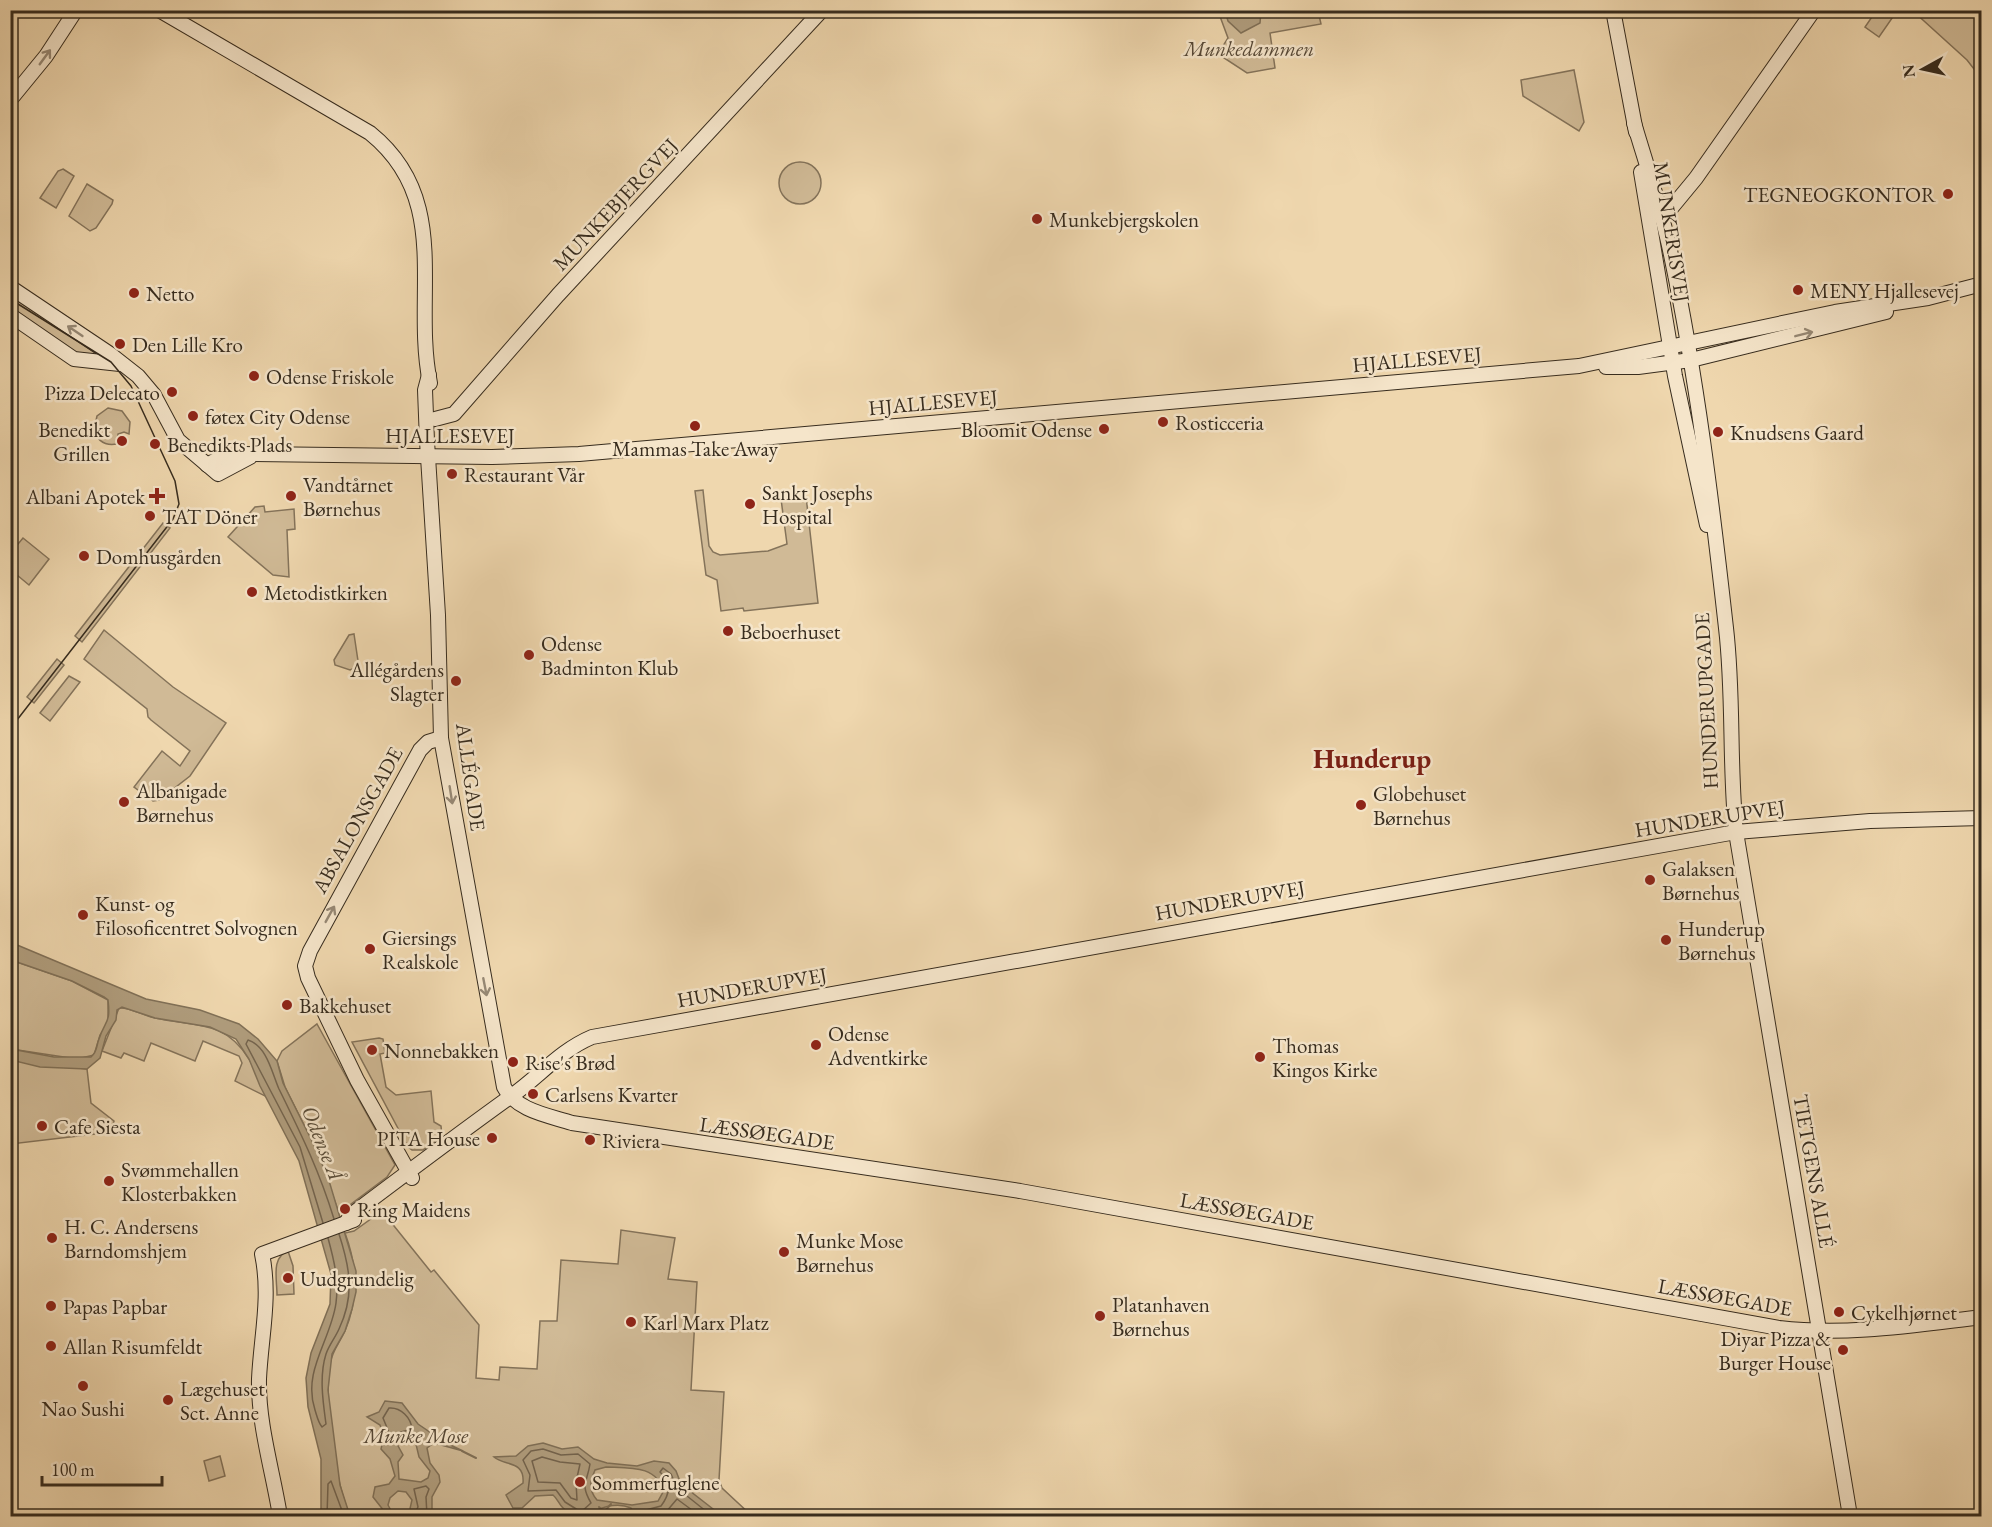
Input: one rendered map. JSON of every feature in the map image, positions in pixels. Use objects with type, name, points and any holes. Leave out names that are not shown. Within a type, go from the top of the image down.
[{"type":"street","points":[[10,100],[46,56],[76,10]]},
{"type":"street","points":[[159,10],[370,133],[386,146],[405,170],[415,191],[423,226],[429,375],[435,419],[429,457]]},
{"type":"street","name":"MUNKEBJERGVEJ","points":[[435,419],[453,414],[558,295],[822,10]]},
{"type":"street","name":"MUNKERISVEJ","points":[[1613,10],[1634,123],[1649,224],[1680,354]]},
{"type":"street","points":[[1662,218],[1696,178],[1814,10]]},
{"type":"street","name":"MUNKERISVEJ","points":[[1634,123],[1662,218],[1680,354]]},
{"type":"street","points":[[1656,198],[1675,194],[1696,178]]},
{"type":"street","name":"HJALLESEVEJ","points":[[207,465],[232,455],[429,457],[595,453],[1579,366],[1680,354],[1875,316],[1928,298],[1982,284]]},
{"type":"street","points":[[10,287],[138,376],[154,395],[178,440],[218,474],[252,456]]},
{"type":"street","name":"HJALLESEVEJ","points":[[1579,366],[1638,367],[1782,324],[1835,312],[1928,298]]},
{"type":"street","points":[[10,315],[74,359],[108,360],[122,365]]},
{"type":"street","name":"HUNDERUPGADE","points":[[1680,354],[1698,459],[1707,469],[1728,658],[1731,790],[1736,832]]},
{"type":"street","name":"HUNDERUPGADE","points":[[1680,354],[1692,463],[1718,568]]},
{"type":"street","points":[[429,375],[425,390],[429,457]]},
{"type":"street","name":"ALLÉGADE","points":[[429,457],[438,615],[441,738],[504,1087],[510,1097]]},
{"type":"street","name":"ABSALONSGADE","points":[[410,1175],[352,1071],[308,978],[305,966],[309,951],[420,750],[428,742],[441,738]]},
{"type":"street","name":"HUNDERUPVEJ","points":[[280,1516],[261,1409],[260,1378],[267,1296],[262,1254],[316,1236],[346,1222],[351,1215],[410,1175],[510,1097],[557,1056],[573,1045],[592,1037],[1736,832],[1870,821],[1982,818]]},
{"type":"street","name":"TIETGENS ALLÉ","points":[[1736,832],[1850,1516]]},
{"type":"street","name":"LÆSSØEGADE","points":[[510,1097],[518,1105],[572,1123],[1020,1191],[1510,1281],[1820,1333],[1871,1330],[1982,1317]]},
{"type":"green space","name":"Munkedammen","points":[[1218,11],[1318,11],[1321,24],[1270,33],[1275,68],[1247,73],[1218,54],[1228,38]]},
{"type":"green space","points":[[1876,11],[1897,11],[1879,37],[1865,27]]},
{"type":"green space","points":[[1913,11],[1981,11],[1981,78],[1967,60]]},
{"type":"green space","points":[[1574,70],[1584,122],[1579,131],[1523,96],[1521,80]]},
{"type":"green space","points":[[800,162],[815,168],[821,183],[815,198],[800,204],[785,198],[779,183],[785,168]]},
{"type":"green space","points":[[63,169],[74,176],[56,208],[40,198],[58,171]]},
{"type":"green space","points":[[87,184],[113,200],[96,228],[90,231],[69,216]]},
{"type":"green space","points":[[10,291],[103,355],[77,356],[11,312]]},
{"type":"green space","points":[[108,408],[122,411],[130,422],[129,434],[124,432],[118,434],[117,444],[102,442],[94,429],[97,416]]},
{"type":"green space","points":[[703,490],[709,546],[713,552],[720,555],[768,551],[787,544],[781,499],[806,496],[818,603],[744,611],[743,608],[721,611],[717,580],[706,575],[695,491]]},
{"type":"green space","points":[[264,506],[265,512],[294,509],[295,529],[287,530],[289,577],[273,575],[228,537],[255,507]]},
{"type":"green space","points":[[163,523],[170,528],[82,642],[75,636]]},
{"type":"green space","points":[[23,538],[49,559],[29,585],[11,570],[11,549],[13,550]]},
{"type":"green space","points":[[104,630],[173,687],[226,723],[190,776],[159,800],[153,801],[134,787],[162,751],[180,766],[190,751],[151,720],[147,709],[84,659]]},
{"type":"green space","points":[[354,634],[358,661],[355,668],[350,670],[335,665],[334,660],[349,635]]},
{"type":"green space","points":[[57,659],[64,665],[34,703],[27,697]]},
{"type":"green space","points":[[69,676],[80,682],[50,721],[40,713]]},
{"type":"green space","points":[[11,960],[72,981],[108,1000],[108,1024],[100,1035],[94,1055],[77,1059],[11,1049]]},
{"type":"green space","points":[[119,1008],[155,1018],[208,1027],[229,1037],[249,1059],[267,1097],[235,1081],[242,1063],[239,1056],[203,1041],[195,1061],[151,1043],[144,1061],[124,1053],[121,1058],[102,1051]]},
{"type":"green space","points":[[317,1024],[395,1165],[387,1177],[339,1213],[317,1151],[285,1087],[277,1061],[282,1051]]},
{"type":"green space","points":[[383,1039],[385,1053],[380,1054],[386,1087],[396,1095],[431,1091],[434,1122],[441,1126],[442,1136],[423,1150],[412,1150],[408,1147],[352,1042]]},
{"type":"green space","points":[[10,1060],[87,1069],[91,1103],[114,1121],[112,1132],[11,1144]]},
{"type":"green space","name":"Munke Mose","points":[[382,1211],[431,1272],[434,1270],[479,1325],[476,1378],[499,1380],[500,1367],[537,1369],[540,1321],[557,1321],[561,1260],[618,1264],[621,1230],[675,1238],[668,1279],[697,1282],[691,1390],[724,1392],[719,1480],[722,1488],[752,1516],[350,1516],[335,1463],[332,1441],[328,1399],[330,1364],[332,1355],[350,1319],[353,1306],[354,1269],[345,1233],[354,1231]]},
{"type":"green space","points":[[288,1251],[293,1266],[294,1294],[277,1295],[277,1263],[279,1258]]},
{"type":"green space","points":[[220,1456],[225,1476],[209,1481],[204,1461]]},
{"type":"water","name":"Munkedammen","points":[[1225,11],[1261,11],[1260,23],[1241,33],[1228,21]]},
{"type":"water","points":[[10,942],[146,999],[200,1010],[239,1024],[258,1039],[277,1061],[283,1083],[317,1151],[330,1184],[356,1271],[356,1292],[352,1309],[345,1331],[332,1354],[328,1390],[340,1485],[350,1516],[321,1516],[321,1459],[308,1407],[306,1378],[311,1353],[330,1304],[331,1274],[299,1161],[260,1086],[249,1059],[236,1039],[210,1027],[155,1018],[122,1007],[117,1010],[116,1020],[106,1036],[100,1058],[87,1069],[40,1067],[11,1060],[11,1049],[54,1057],[91,1057],[96,1051],[107,1021],[109,1008],[108,1000],[104,997],[72,981],[11,960]]},
{"type":"water","points":[[385,1401],[402,1403],[418,1424],[446,1443],[463,1451],[434,1443],[427,1448],[430,1463],[439,1475],[440,1482],[432,1497],[432,1516],[402,1516],[388,1516],[373,1497],[375,1487],[389,1484],[395,1476],[390,1459],[381,1449],[384,1436],[380,1425],[367,1417],[379,1412]],"holes":[[[405,1436],[415,1440],[419,1457],[430,1471],[428,1478],[421,1482],[399,1479],[398,1462],[403,1455],[397,1444],[400,1437]],[[398,1491],[406,1492],[412,1500],[409,1513],[402,1516],[393,1514],[388,1505],[390,1498]]]},
{"type":"water","points":[[543,1443],[562,1449],[578,1447],[594,1459],[607,1463],[637,1466],[654,1461],[669,1463],[676,1471],[681,1484],[722,1516],[635,1516],[631,1508],[622,1505],[575,1515],[565,1510],[553,1495],[535,1496],[522,1508],[513,1508],[506,1495],[523,1483],[521,1470],[494,1457],[516,1456],[528,1446]],"holes":[[[606,1467],[633,1468],[649,1472],[660,1483],[663,1492],[658,1501],[632,1505],[597,1500],[592,1492],[592,1478],[595,1470]]]},
{"type":"waterway","points":[[462,1451],[476,1458]]},
{"type":"waterway","points":[[599,1507],[604,1512],[611,1504]]},
{"type":"tram line","points":[[10,299],[111,362],[131,386],[175,481],[179,504],[173,519],[10,729]]},
{"type":"place","name":"TEGNEOGKONTOR","points":[[1948,194]]},
{"type":"place","name":"Munkebjergskolen","points":[[1037,219]]},
{"type":"place","name":"MENY Hjallesevej","points":[[1798,290]]},
{"type":"place","name":"Netto","points":[[134,293]]},
{"type":"place","name":"Den Lille Kro","points":[[120,344]]},
{"type":"place","name":"Odense Friskole","points":[[254,376]]},
{"type":"place","name":"Pizza Delecato","points":[[172,392]]},
{"type":"place","name":"føtex City Odense","points":[[193,416]]},
{"type":"place","name":"Rosticceria","points":[[1163,422]]},
{"type":"place","name":"Mammas Take Away","points":[[695,426]]},
{"type":"place","name":"Bloomit Odense","points":[[1104,429]]},
{"type":"place","name":"Knudsens Gaard","points":[[1718,432]]},
{"type":"place","name":"Benedikt Grillen","points":[[122,441]]},
{"type":"place","name":"Benedikts Plads","points":[[155,444]]},
{"type":"place","name":"Restaurant Vår","points":[[452,474]]},
{"type":"place","name":"Albani Apotek","points":[[157,496]]},
{"type":"place","name":"Vandtårnet Børnehus","points":[[291,496]]},
{"type":"place","name":"Sankt Josephs Hospital","points":[[750,504]]},
{"type":"place","name":"TAT Döner","points":[[150,516]]},
{"type":"place","name":"Domhusgården","points":[[84,556]]},
{"type":"place","name":"Metodistkirken","points":[[252,592]]},
{"type":"place","name":"Beboerhuset","points":[[728,631]]},
{"type":"place","name":"Odense Badminton Klub","points":[[529,655]]},
{"type":"place","name":"Allégårdens Slagter","points":[[456,681]]},
{"type":"place","name":"Albanigade Børnehus","points":[[124,802]]},
{"type":"place","name":"Globehuset Børnehus","points":[[1361,805]]},
{"type":"place","name":"Galaksen Børnehus","points":[[1650,880]]},
{"type":"place","name":"Kunst- og Filosoficentret Solvognen","points":[[83,915]]},
{"type":"place","name":"Hunderup Børnehus","points":[[1666,940]]},
{"type":"place","name":"Giersings Realskole","points":[[370,949]]},
{"type":"place","name":"Bakkehuset","points":[[287,1005]]},
{"type":"place","name":"Odense Adventkirke","points":[[816,1045]]},
{"type":"place","name":"Nonnebakken","points":[[372,1050]]},
{"type":"place","name":"Thomas Kingos Kirke","points":[[1260,1057]]},
{"type":"place","name":"Rise's Brød","points":[[513,1062]]},
{"type":"place","name":"Carlsens Kvarter","points":[[533,1094]]},
{"type":"place","name":"Cafe Siesta","points":[[42,1126]]},
{"type":"place","name":"PITA House","points":[[492,1138]]},
{"type":"place","name":"Riviera","points":[[590,1140]]},
{"type":"place","name":"Svømmehallen Klosterbakken","points":[[109,1181]]},
{"type":"place","name":"Ring Maidens","points":[[345,1209]]},
{"type":"place","name":"H. C. Andersens Barndomshjem","points":[[52,1238]]},
{"type":"place","name":"Munke Mose Børnehus","points":[[784,1252]]},
{"type":"place","name":"Uudgrundelig","points":[[288,1278]]},
{"type":"place","name":"Papas Papbar","points":[[51,1306]]},
{"type":"place","name":"Cykelhjørnet","points":[[1839,1312]]},
{"type":"place","name":"Platanhaven Børnehus","points":[[1100,1316]]},
{"type":"place","name":"Karl Marx Platz","points":[[631,1322]]},
{"type":"place","name":"Allan Risumfeldt","points":[[51,1346]]},
{"type":"place","name":"Diyar Pizza & Burger House","points":[[1843,1350]]},
{"type":"place","name":"Nao Sushi","points":[[83,1386]]},
{"type":"place","name":"Lægehuset Sct. Anne","points":[[168,1400]]},
{"type":"place","name":"Sommerfuglene","points":[[580,1482]]},
{"type":"district","name":"Hunderup","points":[[1372,758]]},
{"type":"water label","name":"Odense Å","points":[[323,1143]]}]
